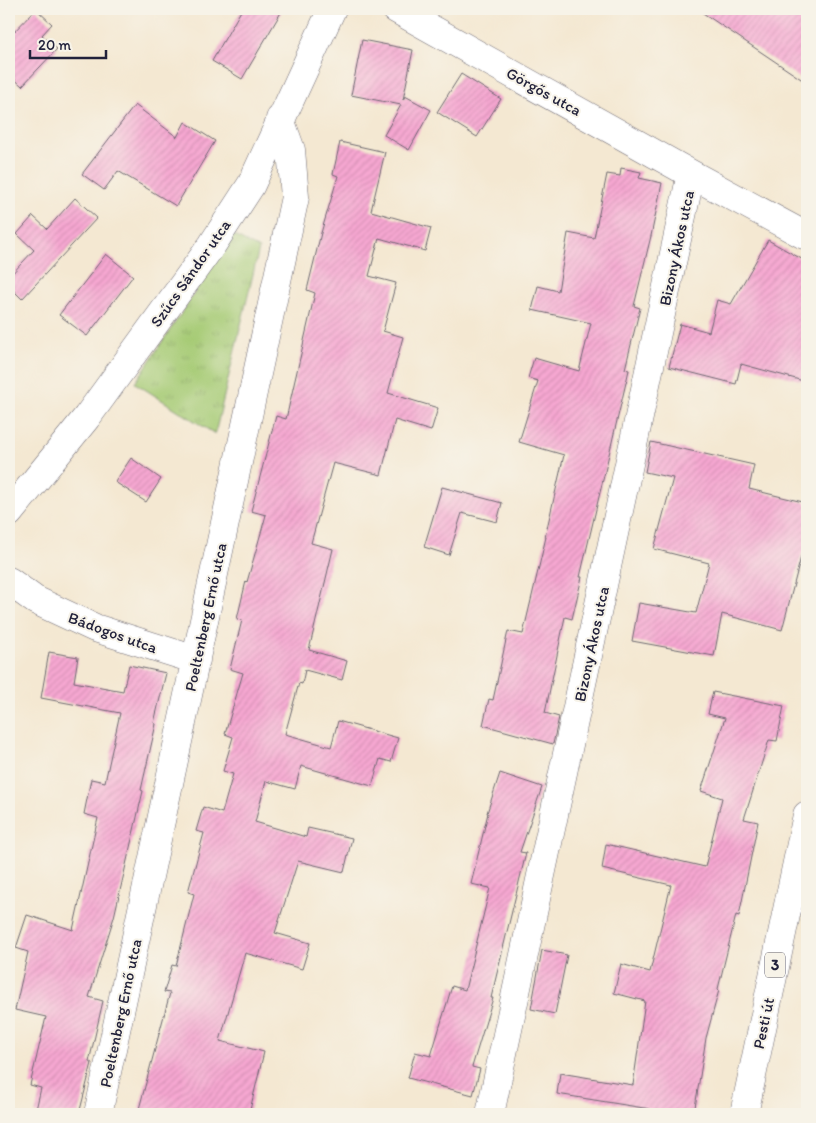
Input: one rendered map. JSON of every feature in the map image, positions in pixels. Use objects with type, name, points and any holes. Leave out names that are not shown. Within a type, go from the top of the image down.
[{"type":"street","name":"Szűcs Sándor utca","points":[[9,513],[87,417],[212,245],[250,185],[332,9]]},
{"type":"street","name":"Görgős utca","points":[[396,9],[692,174],[804,235],[807,234]]},
{"type":"street","name":"Poeltenberg Ernő utca","points":[[98,1114],[295,197],[291,150],[280,119]]},
{"type":"street","name":"Bizony Ákos utca","points":[[490,1114],[692,174]]},
{"type":"street","name":"Bádogos utca","points":[[9,581],[35,600],[95,628],[196,660]]},
{"type":"street","name":"Pesti út","points":[[744,1114],[807,815]]},
{"type":"green space","points":[[233,235],[259,249],[215,434],[135,383]]},
{"type":"building","points":[[36,9],[52,24],[42,35],[57,49],[22,86],[9,74],[9,37]]},
{"type":"building","points":[[242,9],[283,9],[242,79],[212,61]]},
{"type":"building","points":[[697,9],[807,9],[807,83]]},
{"type":"building","points":[[362,40],[413,50],[403,100],[405,96],[431,110],[409,150],[384,135],[401,105],[351,95]]},
{"type":"building","points":[[461,74],[501,99],[477,137],[437,112]]},
{"type":"building","points":[[135,105],[177,137],[185,122],[215,141],[176,206],[118,171],[104,190],[82,174]]},
{"type":"building","points":[[340,142],[385,152],[371,211],[431,228],[425,251],[379,238],[369,276],[396,283],[383,331],[403,337],[388,393],[438,408],[431,431],[395,420],[381,475],[333,463],[311,543],[333,549],[309,650],[347,661],[342,680],[305,670],[302,684],[299,683],[285,734],[331,747],[338,721],[398,738],[391,762],[380,759],[372,786],[301,766],[295,789],[266,781],[255,822],[306,837],[308,828],[352,838],[344,872],[298,861],[275,933],[310,943],[302,969],[245,953],[220,1041],[264,1052],[249,1114],[160,1114],[139,1109],[170,993],[164,992],[172,965],[176,966],[194,894],[188,892],[204,833],[196,831],[203,807],[222,813],[233,774],[223,771],[233,737],[225,734],[243,673],[230,669],[242,620],[237,619],[246,581],[266,515],[251,511],[276,416],[286,419],[315,293],[307,290],[338,176],[333,174]]},
{"type":"building","points":[[621,168],[641,172],[639,178],[662,183],[634,306],[640,308],[625,369],[629,370],[580,577],[582,577],[572,619],[565,617],[545,713],[559,717],[553,744],[483,725],[489,699],[493,700],[508,631],[523,634],[564,455],[519,442],[538,381],[528,378],[534,358],[579,371],[591,323],[532,310],[538,286],[558,291],[568,233],[594,238],[607,174],[620,176]]},
{"type":"building","points":[[75,198],[97,218],[22,299],[9,286],[9,277],[34,250],[17,234],[33,216],[47,229]]},
{"type":"building","points":[[768,240],[807,262],[807,382],[741,364],[736,384],[669,367],[680,324],[709,332],[717,300],[731,304]]},
{"type":"building","points":[[106,254],[133,276],[87,336],[59,315]]},
{"type":"building","points":[[651,442],[754,465],[749,489],[807,503],[807,554],[802,553],[782,630],[722,614],[714,656],[632,641],[639,603],[696,613],[709,563],[654,549],[673,478],[645,472]]},
{"type":"building","points":[[131,458],[161,479],[146,502],[115,482]]},
{"type":"building","points":[[442,487],[502,503],[497,522],[462,513],[449,555],[424,547]]},
{"type":"building","points":[[49,652],[78,657],[74,682],[123,691],[129,665],[166,673],[154,723],[156,724],[141,790],[143,791],[114,917],[89,997],[103,1001],[89,1062],[92,1063],[79,1114],[35,1114],[41,1088],[30,1085],[46,1017],[15,1010],[28,952],[16,948],[27,915],[73,930],[98,818],[84,814],[91,779],[105,782],[120,713],[41,698]]},
{"type":"building","points":[[713,692],[784,706],[777,741],[769,740],[744,819],[758,822],[739,916],[736,915],[706,1038],[694,1114],[649,1114],[650,1109],[557,1094],[560,1073],[633,1085],[645,1001],[614,993],[621,964],[650,972],[671,885],[602,869],[606,844],[705,867],[722,798],[701,791],[725,718],[708,714]]},
{"type":"building","points":[[500,773],[542,787],[520,852],[526,853],[491,998],[493,998],[472,1067],[480,1069],[473,1095],[408,1078],[415,1052],[431,1056],[452,986],[465,990],[490,888],[471,884],[487,813]]},
{"type":"building","points":[[542,950],[567,955],[555,1014],[531,1009]]}]
